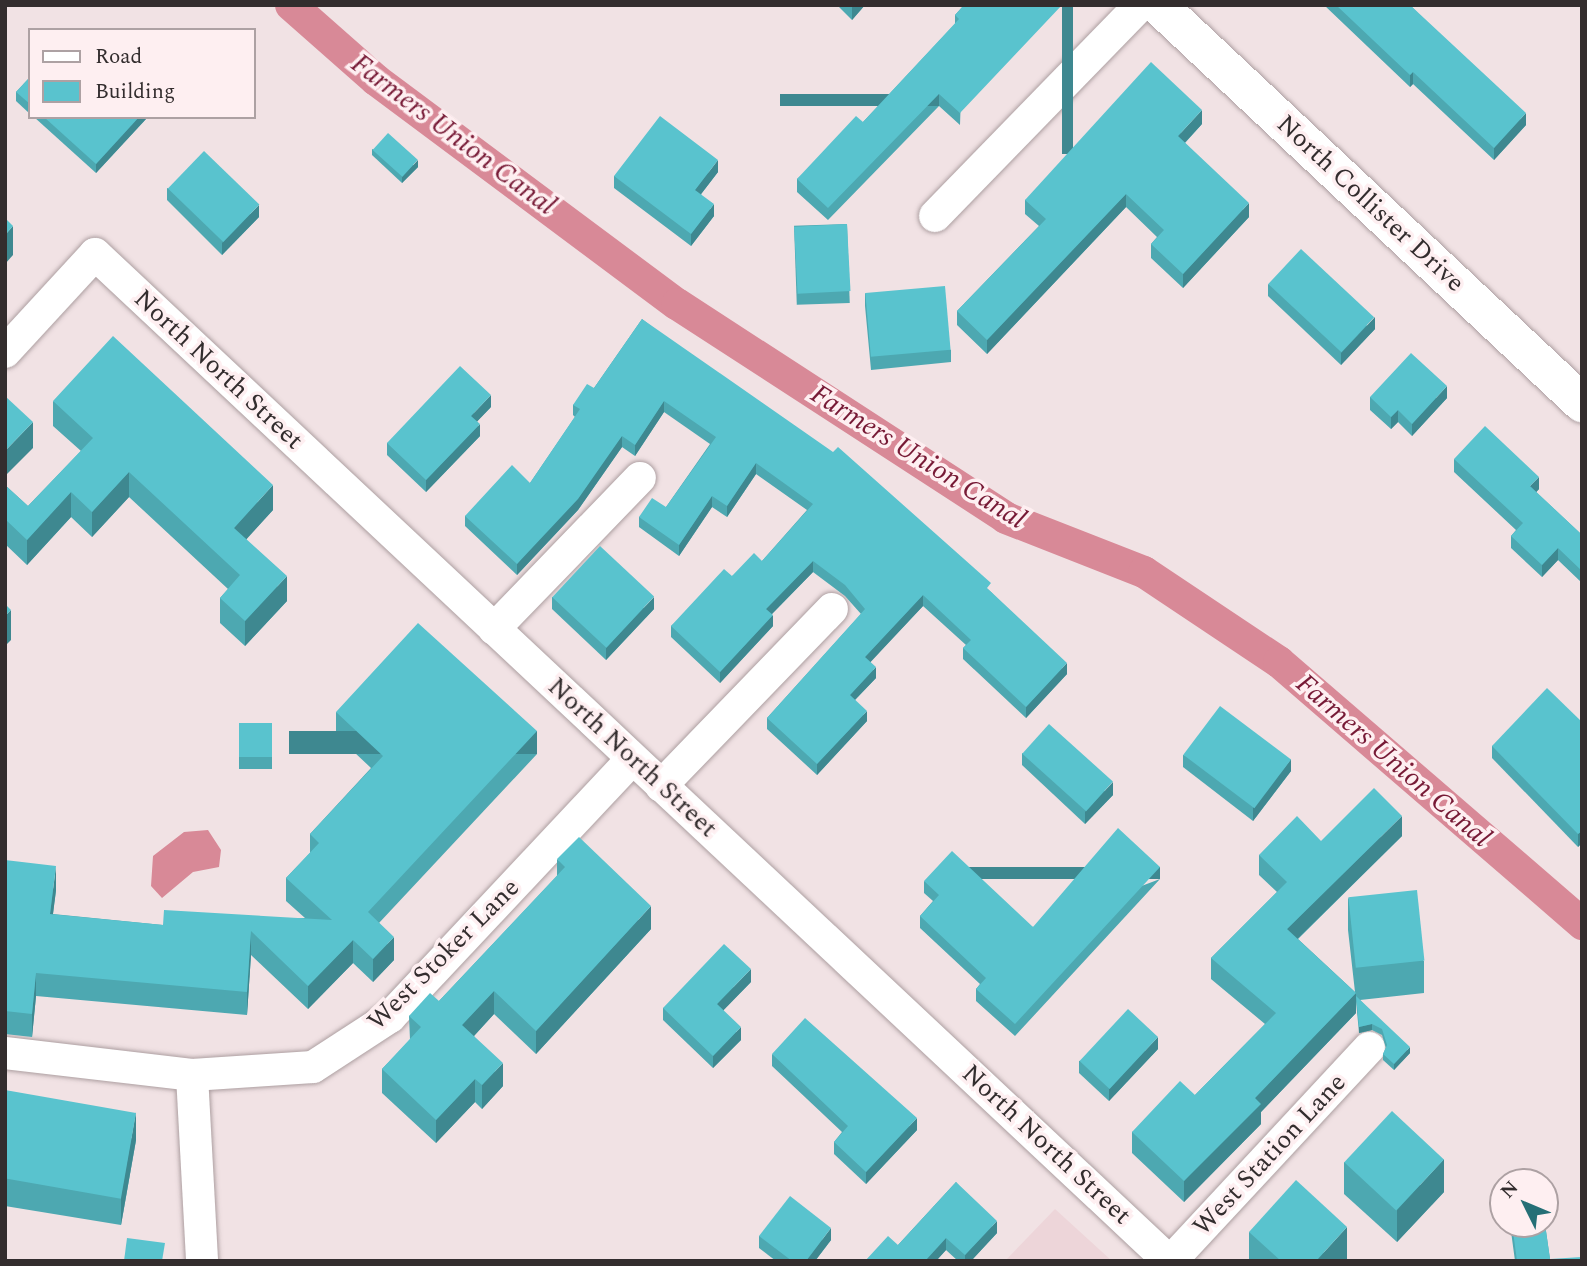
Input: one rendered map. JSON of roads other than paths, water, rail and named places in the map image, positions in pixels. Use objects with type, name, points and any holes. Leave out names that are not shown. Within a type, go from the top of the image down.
[{"type":"street","points":[[935,216],[1140,5]]},
{"type":"street","name":"North Collister Drive","points":[[1158,5],[1582,403]]},
{"type":"street","name":"North North Street","points":[[5,352],[95,254],[1170,1261]]},
{"type":"street","points":[[494,629],[639,478]]},
{"type":"street","points":[[661,786],[832,609]]},
{"type":"street","name":"West Stoker Lane","points":[[5,1053],[192,1075],[313,1067],[390,1017],[632,759]]},
{"type":"street","name":"West Station Lane","points":[[1170,1261],[1369,1048]]},
{"type":"street","points":[[192,1075],[202,1261]]},
{"type":"waterway","name":"Farmers Union Canal","points":[[291,5],[376,80],[677,304],[1006,518],[1144,572],[1279,662],[1582,924]]}]
